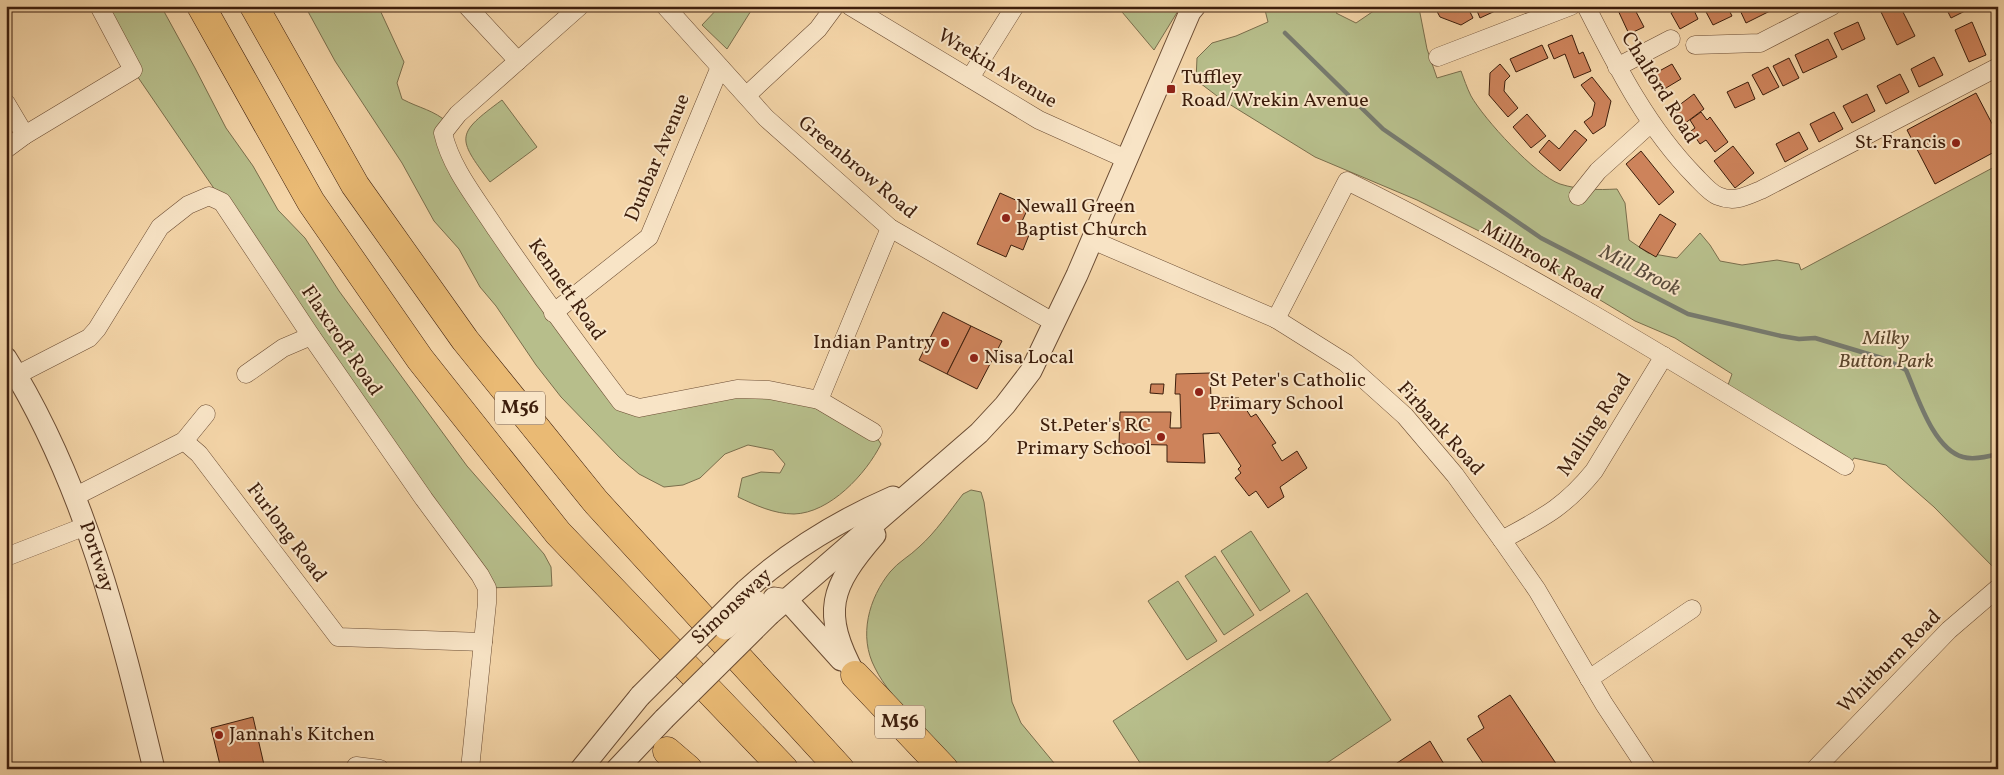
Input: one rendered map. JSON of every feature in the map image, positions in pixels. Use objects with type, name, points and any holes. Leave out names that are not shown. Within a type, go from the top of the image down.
[{"type":"highway","name":"M56","points":[[201,6],[311,202],[420,360],[558,533],[784,769]]},
{"type":"highway","name":"M56","points":[[254,6],[355,185],[465,340],[596,502],[840,769]]},
{"type":"highway","name":"M56","points":[[855,675],[944,769]]},
{"type":"highway","points":[[658,743],[688,769]]},
{"type":"street","points":[[6,149],[25,135],[133,70],[99,6]]},
{"type":"street","points":[[467,6],[518,61]]},
{"type":"street","name":"Kennett Road","points":[[580,6],[458,114],[443,133],[448,152],[469,187],[553,313],[621,402],[638,408],[737,389],[769,390],[819,400],[873,432]]},
{"type":"street","name":"Greenbrow Road","points":[[665,6],[766,118],[890,228],[1055,323]]},
{"type":"street","points":[[747,95],[818,29],[835,6]]},
{"type":"street","name":"Wrekin Avenue","points":[[850,6],[1039,120],[1126,159]]},
{"type":"street","points":[[970,78],[1015,6]]},
{"type":"street","name":"Simonsway","points":[[580,769],[640,696],[699,638],[758,602],[787,600],[979,433],[1005,405],[1031,371],[1055,323],[1190,12],[1195,6]]},
{"type":"street","points":[[1438,57],[1571,6]]},
{"type":"street","name":"Chalford Road","points":[[1586,6],[1617,67],[1651,123],[1675,156],[1717,196],[1736,201],[1761,190],[1998,66]]},
{"type":"street","points":[[1695,45],[1760,43],[1832,6]]},
{"type":"street","points":[[1617,67],[1671,39]]},
{"type":"street","name":"Dunbar Avenue","points":[[553,313],[649,237],[720,67]]},
{"type":"street","points":[[6,103],[25,135]]},
{"type":"street","points":[[1578,196],[1598,171],[1651,123]]},
{"type":"street","name":"Millbrook Road","points":[[1276,319],[1346,181],[1452,234],[1664,356],[1844,466]]},
{"type":"street","name":"Flaxcroft Road","points":[[12,367],[89,338],[97,329],[160,227],[188,205],[210,196],[222,202],[311,336],[424,499],[480,575],[486,588],[483,642],[470,769]]},
{"type":"street","points":[[819,400],[890,228]]},
{"type":"street","name":"Firbank Road","points":[[1092,240],[1276,319],[1346,363],[1405,416],[1455,475],[1537,590],[1589,679],[1647,769]]},
{"type":"street","points":[[246,374],[283,348],[311,336]]},
{"type":"street","name":"Malling Road","points":[[1502,540],[1556,510],[1581,487],[1594,472],[1664,356]]},
{"type":"street","name":"Portway","points":[[12,367],[54,450],[86,526],[124,645],[154,769]]},
{"type":"street","points":[[74,497],[184,441],[206,414]]},
{"type":"street","name":"Furlong Road","points":[[184,441],[199,454],[338,637],[483,642]]},
{"type":"street","points":[[855,675],[841,648],[834,628],[835,598],[845,571],[916,487]]},
{"type":"street","name":"Simonsway","points":[[617,769],[658,743],[664,719],[758,602],[764,574],[848,517],[916,487]]},
{"type":"street","points":[[6,557],[86,526]]},
{"type":"street","name":"Whitburn Road","points":[[1815,769],[1949,630],[1998,588]]},
{"type":"street","points":[[787,600],[855,675]]},
{"type":"street","points":[[1589,679],[1692,609]]},
{"type":"street","points":[[627,712],[658,743]]},
{"type":"street","points":[[356,766],[380,769]]},
{"type":"green space","points":[[98,6],[161,6],[226,128],[253,166],[278,210],[305,238],[339,291],[467,466],[544,554],[551,567],[552,586],[487,588],[133,70]]},
{"type":"green space","points":[[305,6],[379,8],[404,62],[397,83],[402,99],[432,112],[450,124],[448,152],[621,402],[737,389],[819,400],[873,432],[881,444],[856,479],[845,490],[821,507],[807,512],[787,514],[772,511],[738,497],[742,478],[761,472],[780,473],[785,464],[773,450],[748,445],[725,454],[700,478],[683,485],[664,487],[639,474],[619,457],[561,397],[536,365],[496,306],[480,287],[459,249],[434,221],[402,163],[335,61]]},
{"type":"green space","points":[[720,6],[754,6],[727,49],[702,25]]},
{"type":"green space","points":[[1117,6],[1181,6],[1154,50]]},
{"type":"green space","name":"Milky Button Park","points":[[1264,6],[1341,6],[1336,13],[1356,23],[1381,6],[1419,8],[1427,49],[1437,78],[1461,71],[1471,96],[1498,132],[1537,170],[1550,179],[1560,184],[1574,187],[1617,189],[1625,203],[1629,240],[1648,253],[1677,258],[1700,233],[1720,261],[1742,265],[1777,260],[1799,264],[1801,270],[1998,165],[1998,572],[1934,507],[1886,465],[1854,458],[1852,461],[1728,385],[1732,374],[1675,338],[1635,321],[1517,250],[1417,200],[1315,157],[1221,99],[1196,80],[1197,58],[1212,43],[1236,36],[1268,22]]},
{"type":"green space","points":[[502,100],[537,147],[490,182],[471,155],[466,137],[469,129],[476,121]]},
{"type":"green space","points":[[971,490],[981,492],[984,502],[1012,702],[1021,723],[1059,769],[963,769],[892,694],[882,681],[870,656],[867,643],[868,618],[876,593],[893,568],[931,535],[963,494]]},
{"type":"green space","points":[[1251,531],[1290,591],[1260,611],[1221,551]]},
{"type":"green space","points":[[1215,556],[1254,615],[1224,635],[1185,576]]},
{"type":"green space","points":[[1178,581],[1217,641],[1187,660],[1148,601]]},
{"type":"green space","points":[[1307,593],[1391,720],[1318,769],[1144,769],[1113,721]]},
{"type":"building","points":[[1434,6],[1467,6],[1473,18],[1461,25],[1440,17]]},
{"type":"building","points":[[1475,6],[1506,6],[1480,18]]},
{"type":"building","points":[[1616,6],[1633,6],[1644,27],[1629,34]]},
{"type":"building","points":[[1684,6],[1692,6],[1698,19],[1680,29],[1671,13]]},
{"type":"building","points":[[1712,6],[1727,6],[1732,16],[1713,25],[1705,10]]},
{"type":"building","points":[[1738,6],[1777,6],[1778,7],[1746,23]]},
{"type":"building","points":[[1893,6],[1900,6],[1915,36],[1897,45],[1881,12]]},
{"type":"building","points":[[1945,6],[1966,6],[1967,10],[1951,18]]},
{"type":"building","points":[[1858,22],[1865,39],[1842,50],[1834,33]]},
{"type":"building","points":[[1972,22],[1986,55],[1969,62],[1955,30]]},
{"type":"building","points":[[1572,35],[1579,54],[1583,52],[1591,71],[1574,78],[1565,54],[1554,59],[1548,45]]},
{"type":"building","points":[[1828,39],[1837,57],[1803,73],[1795,55]]},
{"type":"building","points":[[1542,45],[1548,58],[1516,72],[1510,59]]},
{"type":"building","points":[[1934,57],[1943,75],[1919,87],[1911,69]]},
{"type":"building","points":[[1789,58],[1799,78],[1783,86],[1773,66]]},
{"type":"building","points":[[1500,64],[1510,76],[1505,81],[1504,91],[1518,108],[1508,117],[1489,95],[1490,73]]},
{"type":"building","points":[[1672,64],[1681,79],[1661,91],[1652,75]]},
{"type":"building","points":[[1768,67],[1779,87],[1763,95],[1752,75]]},
{"type":"building","points":[[1900,74],[1909,92],[1886,104],[1877,86]]},
{"type":"building","points":[[1592,77],[1611,101],[1605,126],[1593,134],[1584,122],[1592,116],[1595,103],[1581,85]]},
{"type":"building","points":[[1748,82],[1755,99],[1735,108],[1727,92]]},
{"type":"building","name":"St. Francis","points":[[1976,93],[1998,135],[1998,150],[1935,184],[1907,130]]},
{"type":"building","points":[[1694,94],[1704,109],[1684,124],[1674,109]]},
{"type":"building","points":[[1867,94],[1875,111],[1852,123],[1843,106]]},
{"type":"building","points":[[1701,112],[1707,120],[1710,117],[1728,142],[1715,152],[1706,140],[1700,144],[1691,131],[1695,128],[1690,120]]},
{"type":"building","points":[[1834,112],[1843,129],[1819,142],[1810,124]]},
{"type":"building","points":[[1527,114],[1546,136],[1531,148],[1513,127]]},
{"type":"building","points":[[1575,130],[1587,140],[1560,171],[1539,152],[1549,140],[1559,149]]},
{"type":"building","points":[[1799,132],[1808,149],[1785,162],[1776,144]]},
{"type":"building","points":[[1733,146],[1754,173],[1735,188],[1714,161]]},
{"type":"building","points":[[1641,151],[1674,192],[1659,205],[1626,164]]},
{"type":"building","name":"Newall Green Baptist Church","points":[[1000,193],[1029,206],[1018,230],[1029,235],[1023,250],[1011,245],[1006,257],[977,244]]},
{"type":"building","points":[[1660,214],[1676,224],[1656,257],[1639,247]]},
{"type":"building","name":"Indian Pantry","points":[[943,312],[971,326],[947,374],[919,360]]},
{"type":"building","name":"Nisa Local","points":[[971,326],[1002,341],[977,389],[947,374]]},
{"type":"building","name":"St.Peter's RC Primary School","points":[[1210,373],[1211,398],[1239,398],[1251,417],[1256,414],[1276,443],[1272,445],[1282,461],[1297,451],[1307,468],[1280,487],[1284,497],[1268,508],[1256,491],[1249,496],[1235,478],[1241,473],[1238,469],[1241,466],[1219,433],[1203,434],[1205,463],[1167,462],[1167,445],[1119,444],[1120,412],[1171,412],[1170,428],[1181,428],[1180,394],[1175,394],[1176,374]]},
{"type":"building","points":[[1151,384],[1164,384],[1163,394],[1150,393]]},
{"type":"building","points":[[1510,695],[1557,765],[1553,769],[1487,769],[1467,739],[1484,728],[1478,716]]},
{"type":"building","points":[[253,717],[265,769],[221,769],[211,728]]},
{"type":"building","points":[[1430,741],[1447,769],[1388,769]]},
{"type":"waterway","name":"Mill Brook","points":[[1285,33],[1383,129],[1541,238],[1688,314],[1781,336],[1799,339],[1815,338],[1885,359],[1906,370],[1927,420],[1943,444],[1952,452],[1971,458],[1998,454]]},
{"type":"place","name":"Tuffley Road/Wrekin Avenue","points":[[1171,89]]},
{"type":"place","name":"St. Francis","points":[[1956,143]]},
{"type":"place","name":"Newall Green Baptist Church","points":[[1006,218]]},
{"type":"place","name":"Indian Pantry","points":[[945,343]]},
{"type":"place","name":"Nisa Local","points":[[974,358]]},
{"type":"place","name":"St Peter's Catholic Primary School","points":[[1199,392]]},
{"type":"place","name":"St.Peter's RC Primary School","points":[[1161,437]]},
{"type":"place","name":"Jannah's Kitchen","points":[[219,735]]}]
